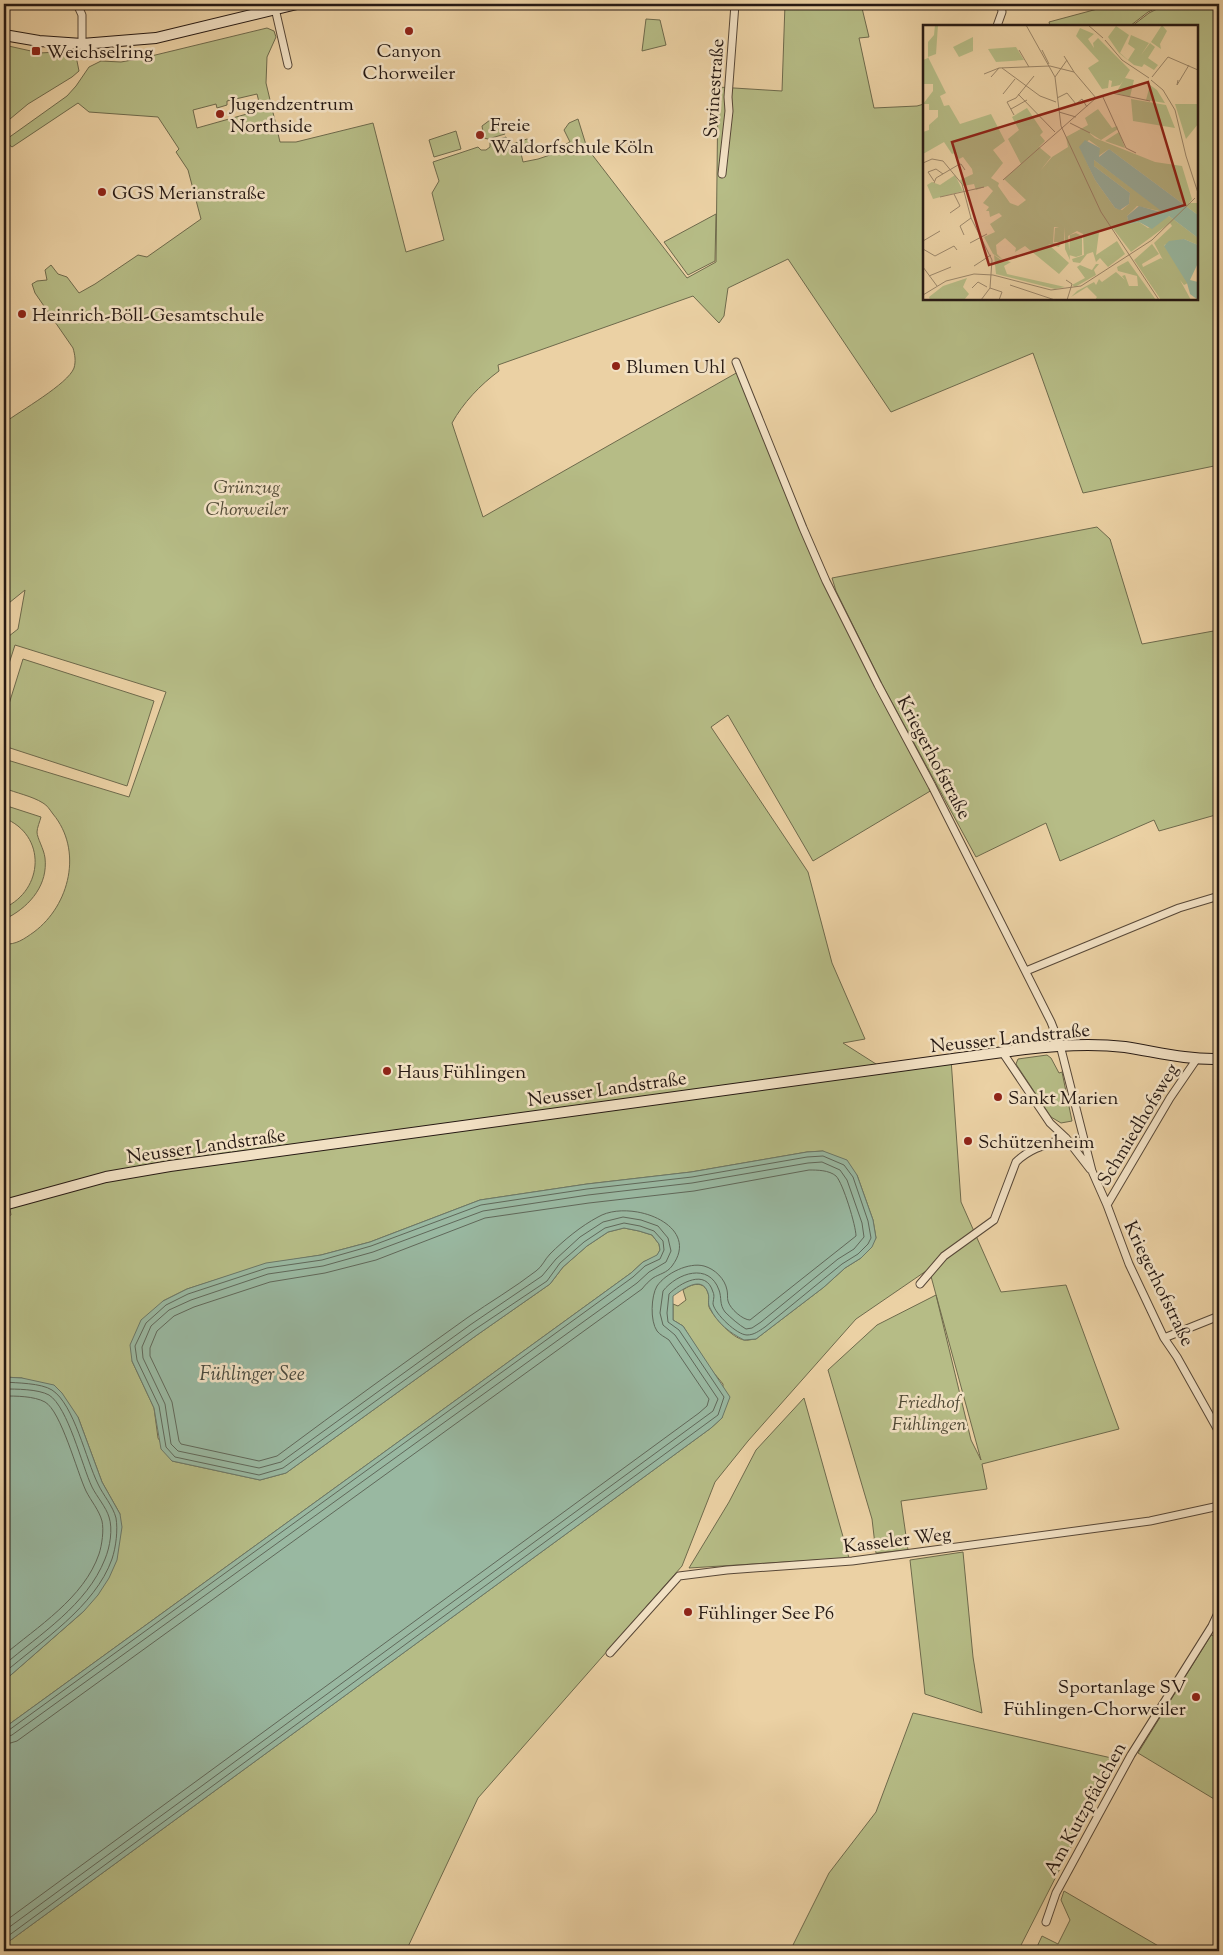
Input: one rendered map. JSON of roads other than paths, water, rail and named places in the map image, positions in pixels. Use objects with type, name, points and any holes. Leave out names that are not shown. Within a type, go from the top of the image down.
[{"type":"main road","points":[[7,35],[39,41],[82,44],[156,38],[275,6],[297,4]]},
{"type":"main road","name":"Neusser Landstraße","points":[[4,1205],[106,1177],[170,1166],[732,1088],[1060,1045],[1124,1047],[1196,1060],[1219,1060]]},
{"type":"street","points":[[77,4],[82,15],[82,44]]},
{"type":"street","name":"Swinestraße","points":[[722,174],[735,4]]},
{"type":"street","points":[[997,25],[1002,12],[1001,4]]},
{"type":"street","points":[[275,6],[288,65]]},
{"type":"street","name":"Kriegerhofstraße","points":[[736,362],[826,581],[1026,971],[1060,1045],[1092,1171],[1129,1264],[1164,1338],[1219,1432]]},
{"type":"street","points":[[1026,971],[1179,908],[1219,896]]},
{"type":"street","name":"Kriegerhofstraße","points":[[1003,1052],[1050,1123],[1066,1138],[1092,1171]]},
{"type":"street","name":"Schmiedhofsweg","points":[[1107,1205],[1170,1098],[1196,1060]]},
{"type":"street","points":[[920,1284],[944,1256],[994,1220],[1016,1162],[1023,1155],[1030,1150],[1066,1138]]},
{"type":"street","points":[[1164,1338],[1219,1316]]},
{"type":"street","name":"Kasseler Weg","points":[[610,1653],[679,1576],[727,1570],[852,1562],[1150,1521],[1219,1506]]},
{"type":"street","name":"Am Kutzpfädchen","points":[[1046,1922],[1056,1893],[1128,1759],[1212,1626],[1219,1611]]},
{"type":"water","name":"Fühlinger See","points":[[823,1151],[847,1160],[857,1175],[873,1220],[876,1238],[872,1247],[861,1258],[845,1268],[824,1287],[756,1339],[744,1340],[720,1323],[710,1308],[709,1297],[705,1287],[697,1284],[692,1285],[673,1296],[673,1320],[683,1326],[730,1397],[722,1418],[711,1428],[4,1945],[4,1728],[631,1273],[643,1262],[657,1255],[660,1250],[659,1244],[652,1235],[624,1228],[608,1232],[587,1246],[563,1267],[550,1284],[286,1473],[260,1480],[172,1461],[161,1449],[154,1408],[132,1361],[130,1345],[141,1320],[163,1301],[187,1289],[266,1263],[321,1255],[370,1242],[480,1200],[587,1184],[691,1172],[807,1152]]},
{"type":"water","points":[[4,1377],[22,1378],[54,1385],[62,1393],[78,1417],[102,1482],[120,1514],[122,1527],[117,1560],[109,1578],[98,1595],[84,1611],[4,1681]]},
{"type":"place","name":"Canyon Chorweiler","points":[[409,31]]},
{"type":"place","name":"Weichselring","points":[[36,51]]},
{"type":"place","name":"Jugendzentrum Northside","points":[[220,114]]},
{"type":"place","name":"Freie Waldorfschule Köln","points":[[480,135]]},
{"type":"place","name":"GGS Merianstraße","points":[[102,192]]},
{"type":"place","name":"Heinrich-Böll-Gesamtschule","points":[[22,314]]},
{"type":"place","name":"Blumen Uhl","points":[[616,366]]},
{"type":"place","name":"Haus Fühlingen","points":[[387,1071]]},
{"type":"place","name":"Sankt Marien","points":[[998,1097]]},
{"type":"place","name":"Schützenheim","points":[[968,1141]]},
{"type":"place","name":"Fühlinger See P6","points":[[688,1612]]},
{"type":"place","name":"Sportanlage SV Fühlingen-Chorweiler","points":[[1196,1697]]},
{"type":"park label","name":"Grünzug Chorweiler","points":[[247,497]]},
{"type":"park label","name":"Friedhof Fühlingen","points":[[929,1412]]}]
